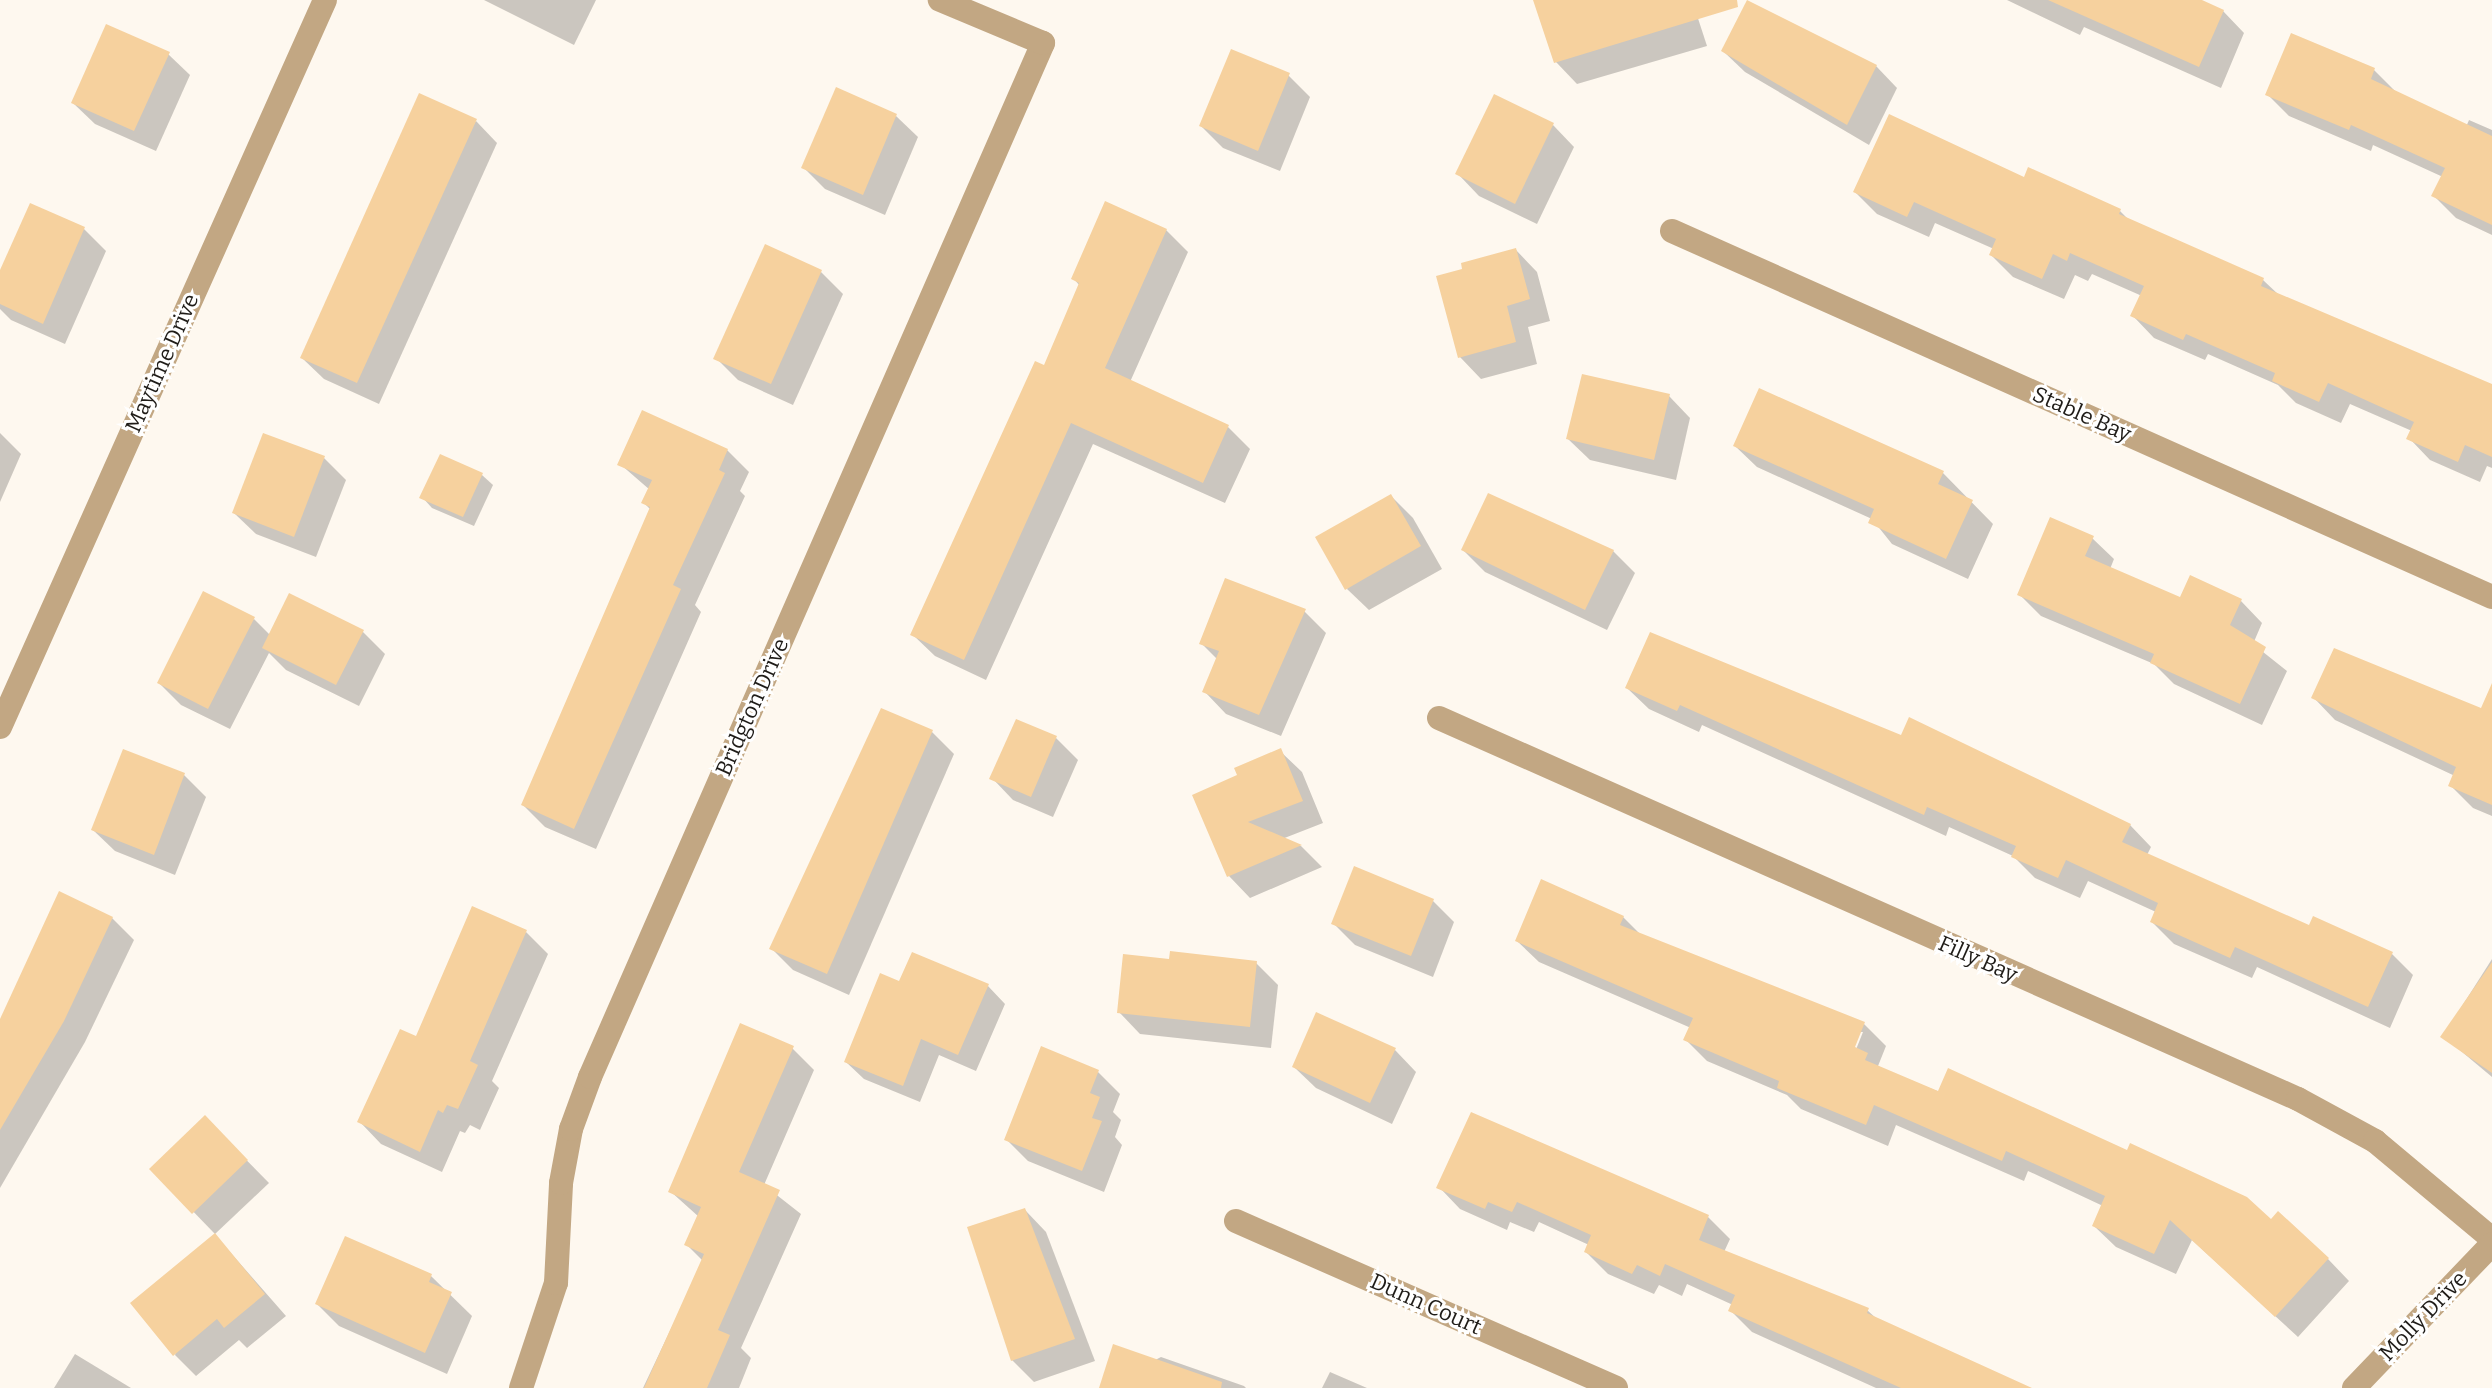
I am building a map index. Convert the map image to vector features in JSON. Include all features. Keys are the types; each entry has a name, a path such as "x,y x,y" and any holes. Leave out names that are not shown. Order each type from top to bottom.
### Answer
{"street":[{"name":"Maytime Drive","path":"0,727 325,0"},
{"name":"Bridgton Drive","path":"521,1388 556,1283 561,1183 571,1129 590,1077 1043,43 940,0"},
{"name":"Stable Bay","path":"1672,231 2492,597"},
{"name":"Filly Bay","path":"1439,718 2298,1099 2375,1141 2492,1242"},
{"name":"Dunn Court","path":"1236,1221 1616,1388"},
{"name":"Molly Drive","path":"2354,1388 2492,1242"}],"building":[{"path":"1533,0 1737,0 1738,7 1554,63"},
{"path":"1747,0 1877,65 1847,125 1721,51"},
{"path":"2048,0 2202,0 2224,10 2199,67"},
{"path":"106,24 170,52 134,131 71,103"},
{"path":"2291,33 2375,68 2371,79 2492,136 2492,225 2431,196 2445,168 2351,125 2349,130 2265,95"},
{"path":"1231,49 1290,73 1258,151 1199,126"},
{"path":"836,87 897,114 863,195 801,168"},
{"path":"419,93 477,119 357,383 300,358"},
{"path":"1494,94 1554,123 1515,204 1455,174"},
{"path":"1889,114 2024,177 2028,167 2121,209 2119,214 2264,278 2261,286 2492,384 2492,457 2465,445 2458,462 2406,439 2414,422 2328,383 2319,402 2272,381 2275,373 2186,334 2183,340 2130,316 2144,286 2070,253 2067,261 2053,254 2042,279 1989,255 1996,239 1914,202 1907,217 1853,192"},
{"path":"1105,201 1167,229 1105,368 1229,425 1203,483 1071,423 964,660 910,635 1035,361 1044,365 1079,283 1071,279"},
{"path":"30,203 85,227 43,324 0,304 0,270"},
{"path":"765,244 822,270 771,384 713,359"},
{"path":"1516,248 1530,299 1507,306 1516,342 1458,358 1436,276 1462,269 1461,263"},
{"path":"1582,374 1670,394 1654,460 1566,439"},
{"path":"1759,388 1944,471 1938,484 1973,500 1946,559 1868,523 1874,509 1733,446"},
{"path":"642,410 728,449 719,470 725,473 673,585 681,589 574,829 521,805 650,507 641,503 652,480 617,465"},
{"path":"263,433 325,456 294,537 232,513"},
{"path":"440,454 483,473 463,517 419,498"},
{"path":"1488,493 1614,550 1585,610 1461,550"},
{"path":"1391,494 1421,546 1345,590 1315,537"},
{"path":"2050,517 2094,536 2085,556 2180,597 2190,575 2242,599 2230,625 2266,647 2240,704 2150,663 2154,654 2017,595"},
{"path":"1225,578 1306,609 1259,715 1202,692 1219,651 1199,644"},
{"path":"203,591 255,617 208,709 157,683"},
{"path":"289,593 364,630 336,685 262,648"},
{"path":"1650,632 1901,735 1909,717 2131,824 2122,842 2309,925 2313,916 2393,952 2368,1007 2235,947 2230,958 2150,922 2158,903 2066,860 2058,878 2011,857 2016,846 1927,807 1924,815 1680,705 1677,711 1625,688"},
{"path":"2334,648 2481,708 2492,683 2492,805 2448,786 2456,767 2311,698"},
{"path":"881,708 933,730 827,974 769,949"},
{"path":"1016,719 1057,736 1031,797 989,779"},
{"path":"1281,748 1303,801 1248,822 1302,845 1227,877 1192,795 1237,775 1234,768"},
{"path":"123,749 185,773 154,855 91,830"},
{"path":"1354,866 1434,899 1411,956 1331,924"},
{"path":"1541,879 1624,916 1620,925 1865,1022 1855,1047 1868,1053 1865,1060 1938,1091 1948,1068 2127,1150 2130,1143 2247,1197 2271,1219 2278,1211 2329,1258 2275,1317 2170,1220 2154,1254 2092,1226 2105,1196 2006,1151 2002,1161 1874,1105 1866,1125 1777,1088 1779,1081 1683,1040 1693,1018 1515,941"},
{"path":"59,891 113,917 64,1021 0,1130 0,1019"},
{"path":"472,906 527,930 470,1061 478,1065 458,1109 447,1105 443,1113 438,1110 420,1152 357,1122 400,1029 416,1036"},
{"path":"1170,951 1257,961 1250,1027 1117,1013 1123,954 1169,959"},
{"path":"912,952 989,984 958,1055 921,1039 903,1086 844,1062 880,973 899,981"},
{"path":"2492,962 2492,1073 2440,1037"},
{"path":"1316,1012 1396,1048 1370,1103 1292,1067"},
{"path":"740,1023 794,1046 739,1172 780,1190 718,1330 730,1335 707,1388 644,1388 704,1254 684,1245 701,1207 668,1192"},
{"path":"1041,1046 1099,1070 1090,1093 1100,1097 1092,1118 1102,1121 1082,1171 1004,1140"},
{"path":"1471,1112 1709,1215 1699,1240 1869,1308 1867,1313 2032,1388 1901,1388 1728,1311 1735,1295 1665,1264 1660,1276 1637,1265 1632,1274 1584,1252 1591,1235 1517,1202 1512,1212 1488,1202 1485,1209 1436,1188"},
{"path":"205,1115 248,1160 192,1214 149,1169"},
{"path":"1025,1208 1075,1339 1011,1361 967,1227"},
{"path":"215,1233 265,1294 224,1328 217,1319 173,1356 130,1303"},
{"path":"345,1236 432,1274 429,1282 452,1292 425,1353 315,1304"},
{"path":"1113,1344 1222,1382 1221,1388 1099,1388"}]}
